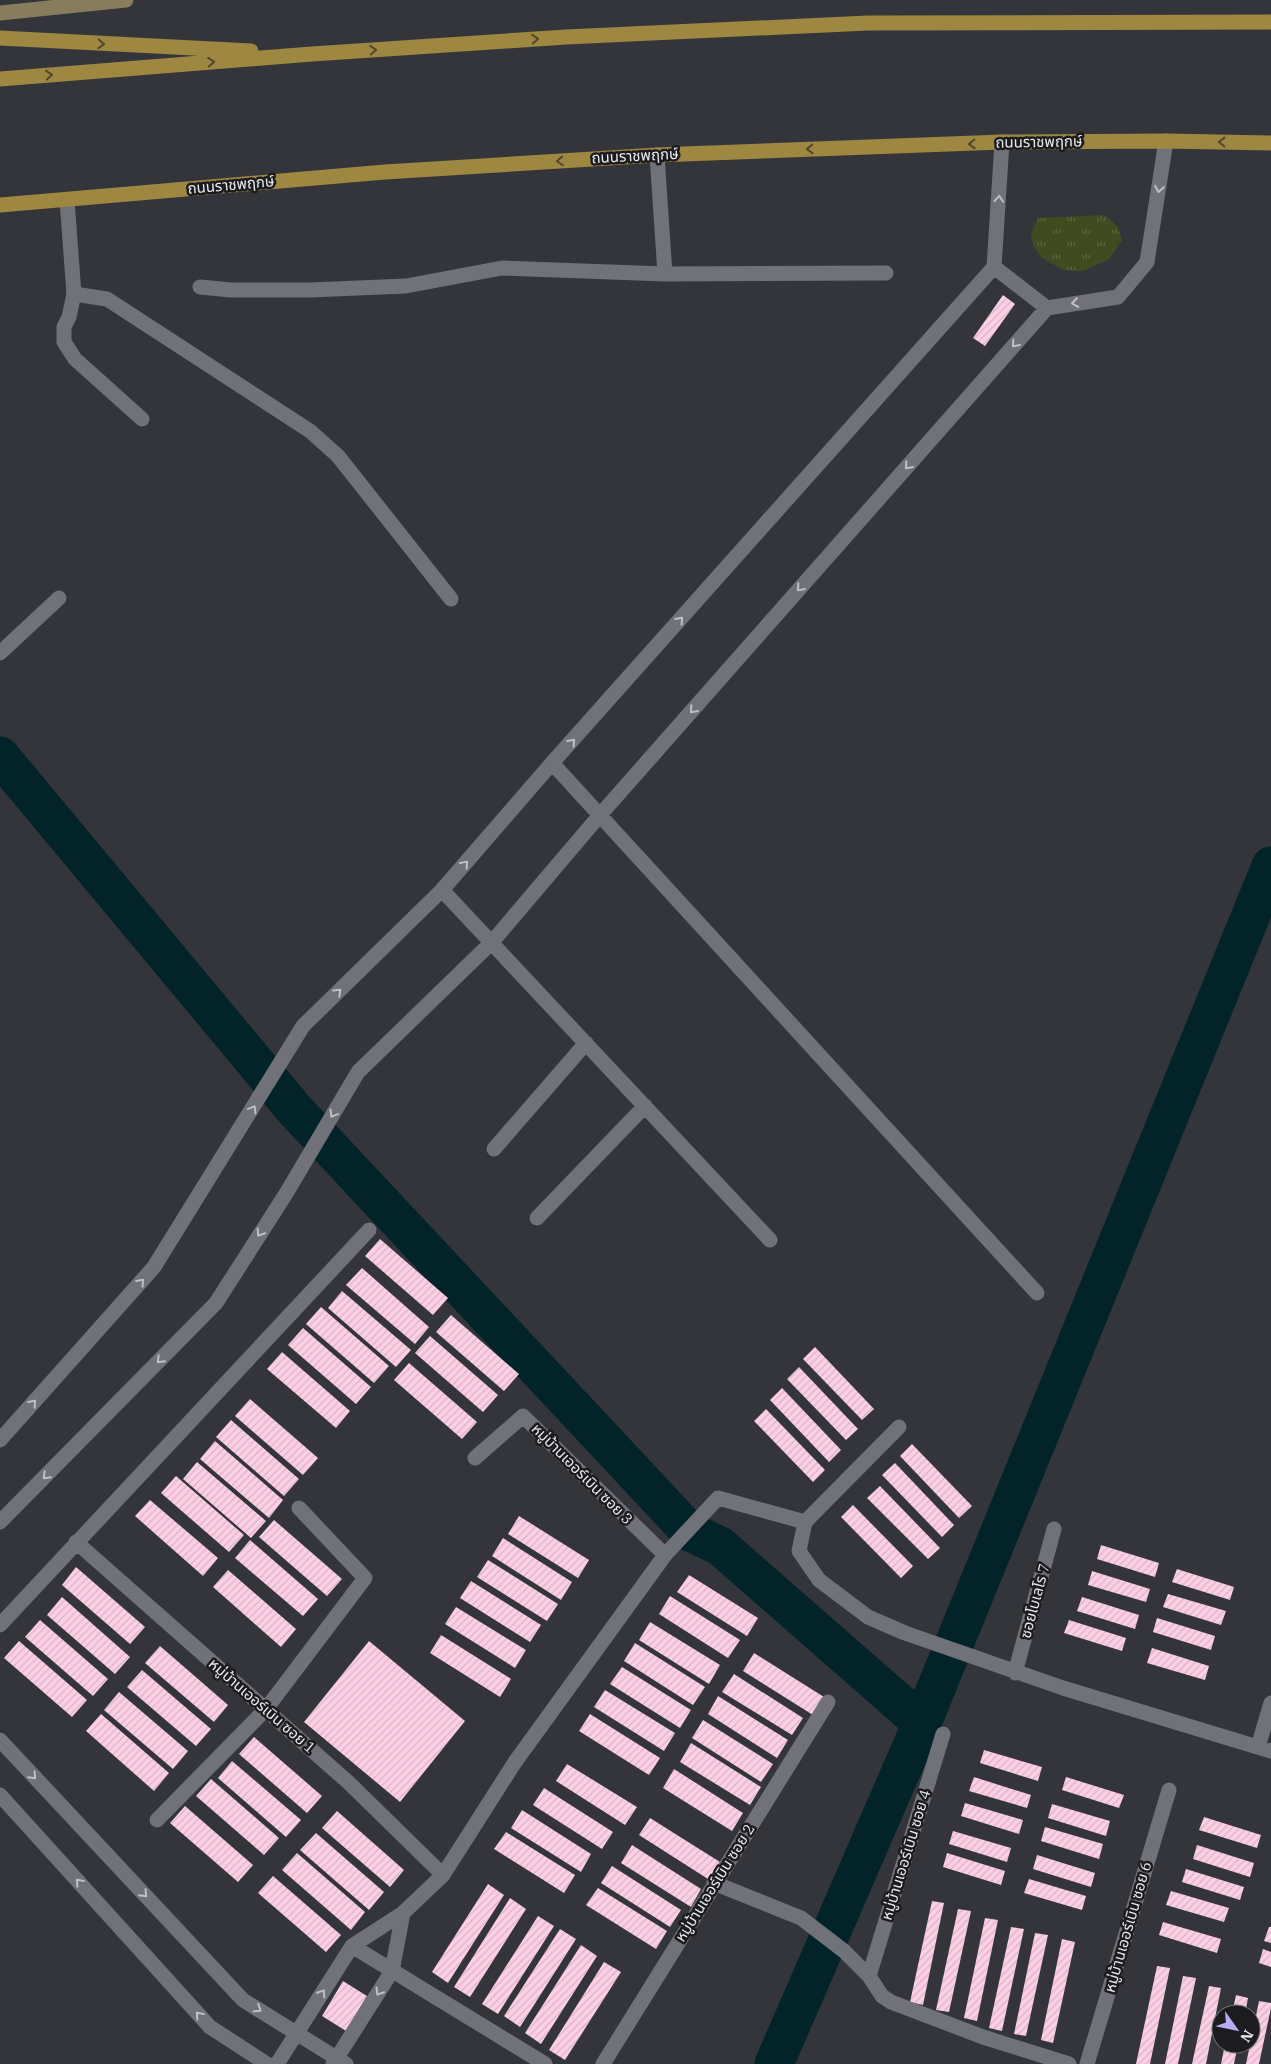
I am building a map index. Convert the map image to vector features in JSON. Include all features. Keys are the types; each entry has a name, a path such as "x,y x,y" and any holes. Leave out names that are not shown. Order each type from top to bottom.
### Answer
{"main road":[{"path":"0,13 126,0"},
{"path":"0,80 312,54 566,37 868,23 1271,22"},
{"path":"0,38 312,54"},
{"name":"ถนนราชพฤกษ์","path":"0,205 384,172 656,154 1002,142 1271,142"}],"street":[{"path":"0,1522 216,1303 287,1192 358,1072 492,942 600,815 1047,308 1118,297 1147,262 1166,141"},
{"path":"0,1440 154,1267 303,1026 442,890 552,763 994,267 1002,142"},
{"path":"656,154 665,274"},
{"path":"67,200 74,294 69,317 64,327 64,342 75,359 142,419"},
{"path":"994,267 1047,308"},
{"path":"200,287 231,290 310,290 406,286 502,268 665,274 886,273"},
{"path":"74,294 107,299 310,431 338,456 362,489 451,599"},
{"path":"0,653 59,598"},
{"path":"552,763 1037,1293"},
{"path":"442,890 770,1240"},
{"path":"494,1149 586,1043"},
{"path":"537,1218 645,1106"},
{"path":"0,1625 369,1230"},
{"name":"หมู่บ้านเออร์เบิน ซอย 3","path":"475,1458 524,1416 666,1554"},
{"path":"899,1427 805,1522 799,1551 819,1580 868,1617 976,1660 1264,1749 1271,1703"},
{"path":"277,2064 352,1946 403,1913 443,1875 515,1762 666,1554 718,1498 805,1522"},
{"path":"157,1820 266,1708 365,1578 299,1508"},
{"name":"ซอยโบเลโร 7","path":"1016,1673 1054,1529"},
{"name":"หมู่บ้านเออร์เบิน ซอย 1","path":"76,1542 348,1782 443,1875"},
{"name":"หมู่บ้านเออร์เบิน ซอย 2","path":"603,2064 828,1702"},
{"name":"หมู่บ้านเออร์เบิน ซอย 4","path":"869,1976 943,1734"},
{"path":"0,1740 243,2000 339,2062 392,1971 403,1913"},
{"name":"หมู่บ้านเออร์เบิน ซอย 6","path":"1087,2064 1169,1790"},
{"path":"0,1795 210,2027 267,2064"},
{"path":"714,1883 801,1918 844,1951 869,1976 882,1996 891,2002 983,2036 1069,2064"},
{"path":"352,1946 545,2064"}],"green space":[{"path":"1105,215 1118,227 1122,240 1109,259 1083,271 1064,270 1042,258 1033,245 1031,234 1038,218"}],"building":[{"path":"1003,295 1015,304 985,346 973,338"},
{"path":"380,1239 448,1298 433,1315 365,1256"},
{"path":"362,1268 429,1327 415,1344 346,1285"},
{"path":"342,1291 411,1350 396,1367 328,1308"},
{"path":"321,1307 389,1366 374,1383 306,1324"},
{"path":"451,1315 519,1374 504,1391 436,1332"},
{"path":"303,1328 371,1387 356,1404 288,1345"},
{"path":"430,1336 498,1395 483,1412 415,1353"},
{"path":"815,1347 874,1409 862,1420 803,1359"},
{"path":"282,1352 350,1411 336,1428 267,1369"},
{"path":"409,1363 477,1422 462,1439 394,1380"},
{"path":"799,1367 858,1429 846,1440 787,1379"},
{"path":"782,1388 841,1450 829,1462 770,1400"},
{"path":"250,1399 318,1458 303,1475 235,1416"},
{"path":"766,1409 825,1470 813,1482 754,1421"},
{"path":"231,1420 299,1479 284,1496 216,1437"},
{"path":"215,1441 283,1500 269,1518 200,1459"},
{"path":"912,1444 972,1506 959,1518 900,1456"},
{"path":"197,1462 266,1521 251,1538 183,1479"},
{"path":"895,1463 954,1525 942,1537 882,1475"},
{"path":"176,1476 244,1535 229,1552 161,1493"},
{"path":"880,1486 940,1548 928,1559 867,1498"},
{"path":"150,1500 218,1558 203,1576 135,1516"},
{"path":"853,1505 913,1566 901,1578 841,1517"},
{"path":"519,1516 589,1560 578,1578 508,1534"},
{"path":"274,1520 342,1579 327,1596 259,1537"},
{"path":"503,1538 572,1582 561,1600 492,1556"},
{"path":"250,1540 318,1599 303,1616 235,1558"},
{"path":"1101,1545 1159,1563 1155,1577 1097,1559"},
{"path":"488,1560 558,1604 547,1621 477,1577"},
{"path":"76,1567 145,1627 130,1644 62,1585"},
{"path":"1177,1569 1234,1587 1230,1600 1172,1582"},
{"path":"228,1570 296,1629 281,1647 213,1587"},
{"path":"1092,1571 1150,1589 1146,1602 1088,1585"},
{"path":"689,1575 758,1618 747,1636 677,1592"},
{"path":"471,1581 541,1625 530,1642 460,1598"},
{"path":"1168,1594 1226,1611 1221,1625 1163,1607"},
{"path":"670,1596 740,1640 728,1658 659,1614"},
{"path":"62,1597 130,1657 115,1674 47,1615"},
{"path":"1082,1597 1139,1615 1135,1629 1077,1611"},
{"path":"456,1607 526,1650 515,1668 445,1624"},
{"path":"1157,1618 1215,1636 1211,1650 1153,1632"},
{"path":"40,1620 108,1679 93,1696 25,1637"},
{"path":"1069,1620 1126,1638 1122,1651 1064,1633"},
{"path":"650,1622 720,1665 709,1684 639,1640"},
{"path":"441,1635 511,1679 500,1697 430,1653"},
{"path":"19,1641 87,1700 72,1717 4,1658"},
{"path":"369,1641 465,1721 400,1802 304,1722"},
{"path":"635,1643 705,1687 693,1705 624,1661"},
{"path":"160,1646 228,1705 214,1722 145,1663"},
{"path":"1152,1648 1209,1666 1205,1680 1147,1663"},
{"path":"754,1653 824,1697 813,1715 743,1671"},
{"path":"622,1667 691,1710 680,1728 610,1684"},
{"path":"142,1670 211,1729 196,1746 127,1687"},
{"path":"734,1674 803,1718 792,1735 722,1692"},
{"path":"605,1690 675,1733 664,1751 594,1707"},
{"path":"119,1692 188,1751 173,1769 104,1710"},
{"path":"718,1696 788,1740 777,1758 708,1714"},
{"path":"101,1714 169,1773 154,1791 86,1731"},
{"path":"590,1714 660,1758 649,1775 579,1731"},
{"path":"703,1720 773,1764 761,1782 692,1738"},
{"path":"254,1737 322,1796 307,1813 239,1754"},
{"path":"691,1743 761,1787 750,1805 680,1762"},
{"path":"984,1750 1042,1767 1038,1781 980,1763"},
{"path":"232,1761 301,1820 286,1837 218,1778"},
{"path":"567,1764 637,1807 625,1825 556,1781"},
{"path":"674,1769 743,1813 732,1831 663,1788"},
{"path":"974,1777 1031,1795 1027,1808 969,1791"},
{"path":"1066,1777 1124,1795 1119,1808 1062,1790"},
{"path":"211,1779 279,1838 264,1855 196,1796"},
{"path":"544,1788 613,1832 602,1849 533,1805"},
{"path":"965,1803 1023,1820 1019,1834 961,1816"},
{"path":"1052,1804 1110,1821 1106,1836 1048,1818"},
{"path":"185,1806 253,1865 238,1882 170,1823"},
{"path":"522,1810 591,1854 581,1872 511,1828"},
{"path":"337,1811 404,1870 390,1887 322,1828"},
{"path":"1204,1817 1261,1835 1257,1848 1199,1830"},
{"path":"650,1818 720,1862 708,1879 639,1835"},
{"path":"1045,1827 1103,1844 1099,1859 1041,1841"},
{"path":"953,1831 1011,1848 1007,1862 949,1844"},
{"path":"506,1832 575,1875 564,1893 494,1849"},
{"path":"316,1833 384,1892 369,1910 300,1850"},
{"path":"632,1845 701,1889 691,1907 621,1863"},
{"path":"1197,1845 1254,1863 1250,1877 1193,1859"},
{"path":"297,1853 365,1912 351,1930 282,1870"},
{"path":"947,1853 1005,1871 1001,1885 943,1867"},
{"path":"1037,1855 1095,1873 1091,1887 1033,1869"},
{"path":"612,1866 681,1910 670,1927 601,1883"},
{"path":"1186,1869 1244,1887 1240,1900 1182,1882"},
{"path":"273,1876 341,1935 326,1952 258,1893"},
{"path":"1029,1879 1086,1896 1082,1910 1024,1893"},
{"path":"488,1884 504,1895 448,1983 432,1972"},
{"path":"598,1888 667,1931 656,1949 586,1905"},
{"path":"1171,1891 1229,1908 1224,1922 1166,1905"},
{"path":"510,1898 526,1909 470,1997 454,1987"},
{"path":"932,1901 944,1903 923,2005 910,2002"},
{"path":"958,1909 971,1911 949,2012 936,2010"},
{"path":"538,1916 554,1926 498,2014 482,2004"},
{"path":"985,1918 998,1920 977,2021 964,2018"},
{"path":"1163,1922 1221,1939 1217,1953 1159,1935"},
{"path":"1011,1927 1024,1929 1002,2031 989,2028"},
{"path":"1269,1927 1271,1927 1271,1943 1264,1941"},
{"path":"560,1929 576,1939 520,2027 504,2016"},
{"path":"1035,1933 1048,1935 1026,2036 1014,2034"},
{"path":"1062,1939 1075,1942 1053,2043 1041,2040"},
{"path":"581,1945 597,1956 541,2044 525,2033"},
{"path":"1263,1949 1271,1952 1271,1967 1259,1963"},
{"path":"604,1962 621,1972 565,2060 549,2050"},
{"path":"1157,1966 1170,1968 1150,2064 1136,2064"},
{"path":"1183,1976 1196,1978 1178,2064 1165,2064"},
{"path":"343,1981 367,1996 346,2031 322,2016"},
{"path":"1209,1986 1221,1988 1218,2004 1211,2004 1211,2039 1206,2064 1192,2064"},
{"path":"1236,1995 1248,1998 1247,2004 1234,2004"},
{"path":"1259,2001 1271,2003 1271,2008 1259,2064 1246,2064 1248,2054 1261,2054 1261,2004 1258,2004"},
{"path":"1223,2054 1236,2054 1234,2064 1221,2064"}],"waterway":[{"path":"0,756 294,1109 690,1532 720,1546 922,1723"},
{"path":"774,2064 922,1723 1271,866"}]}
